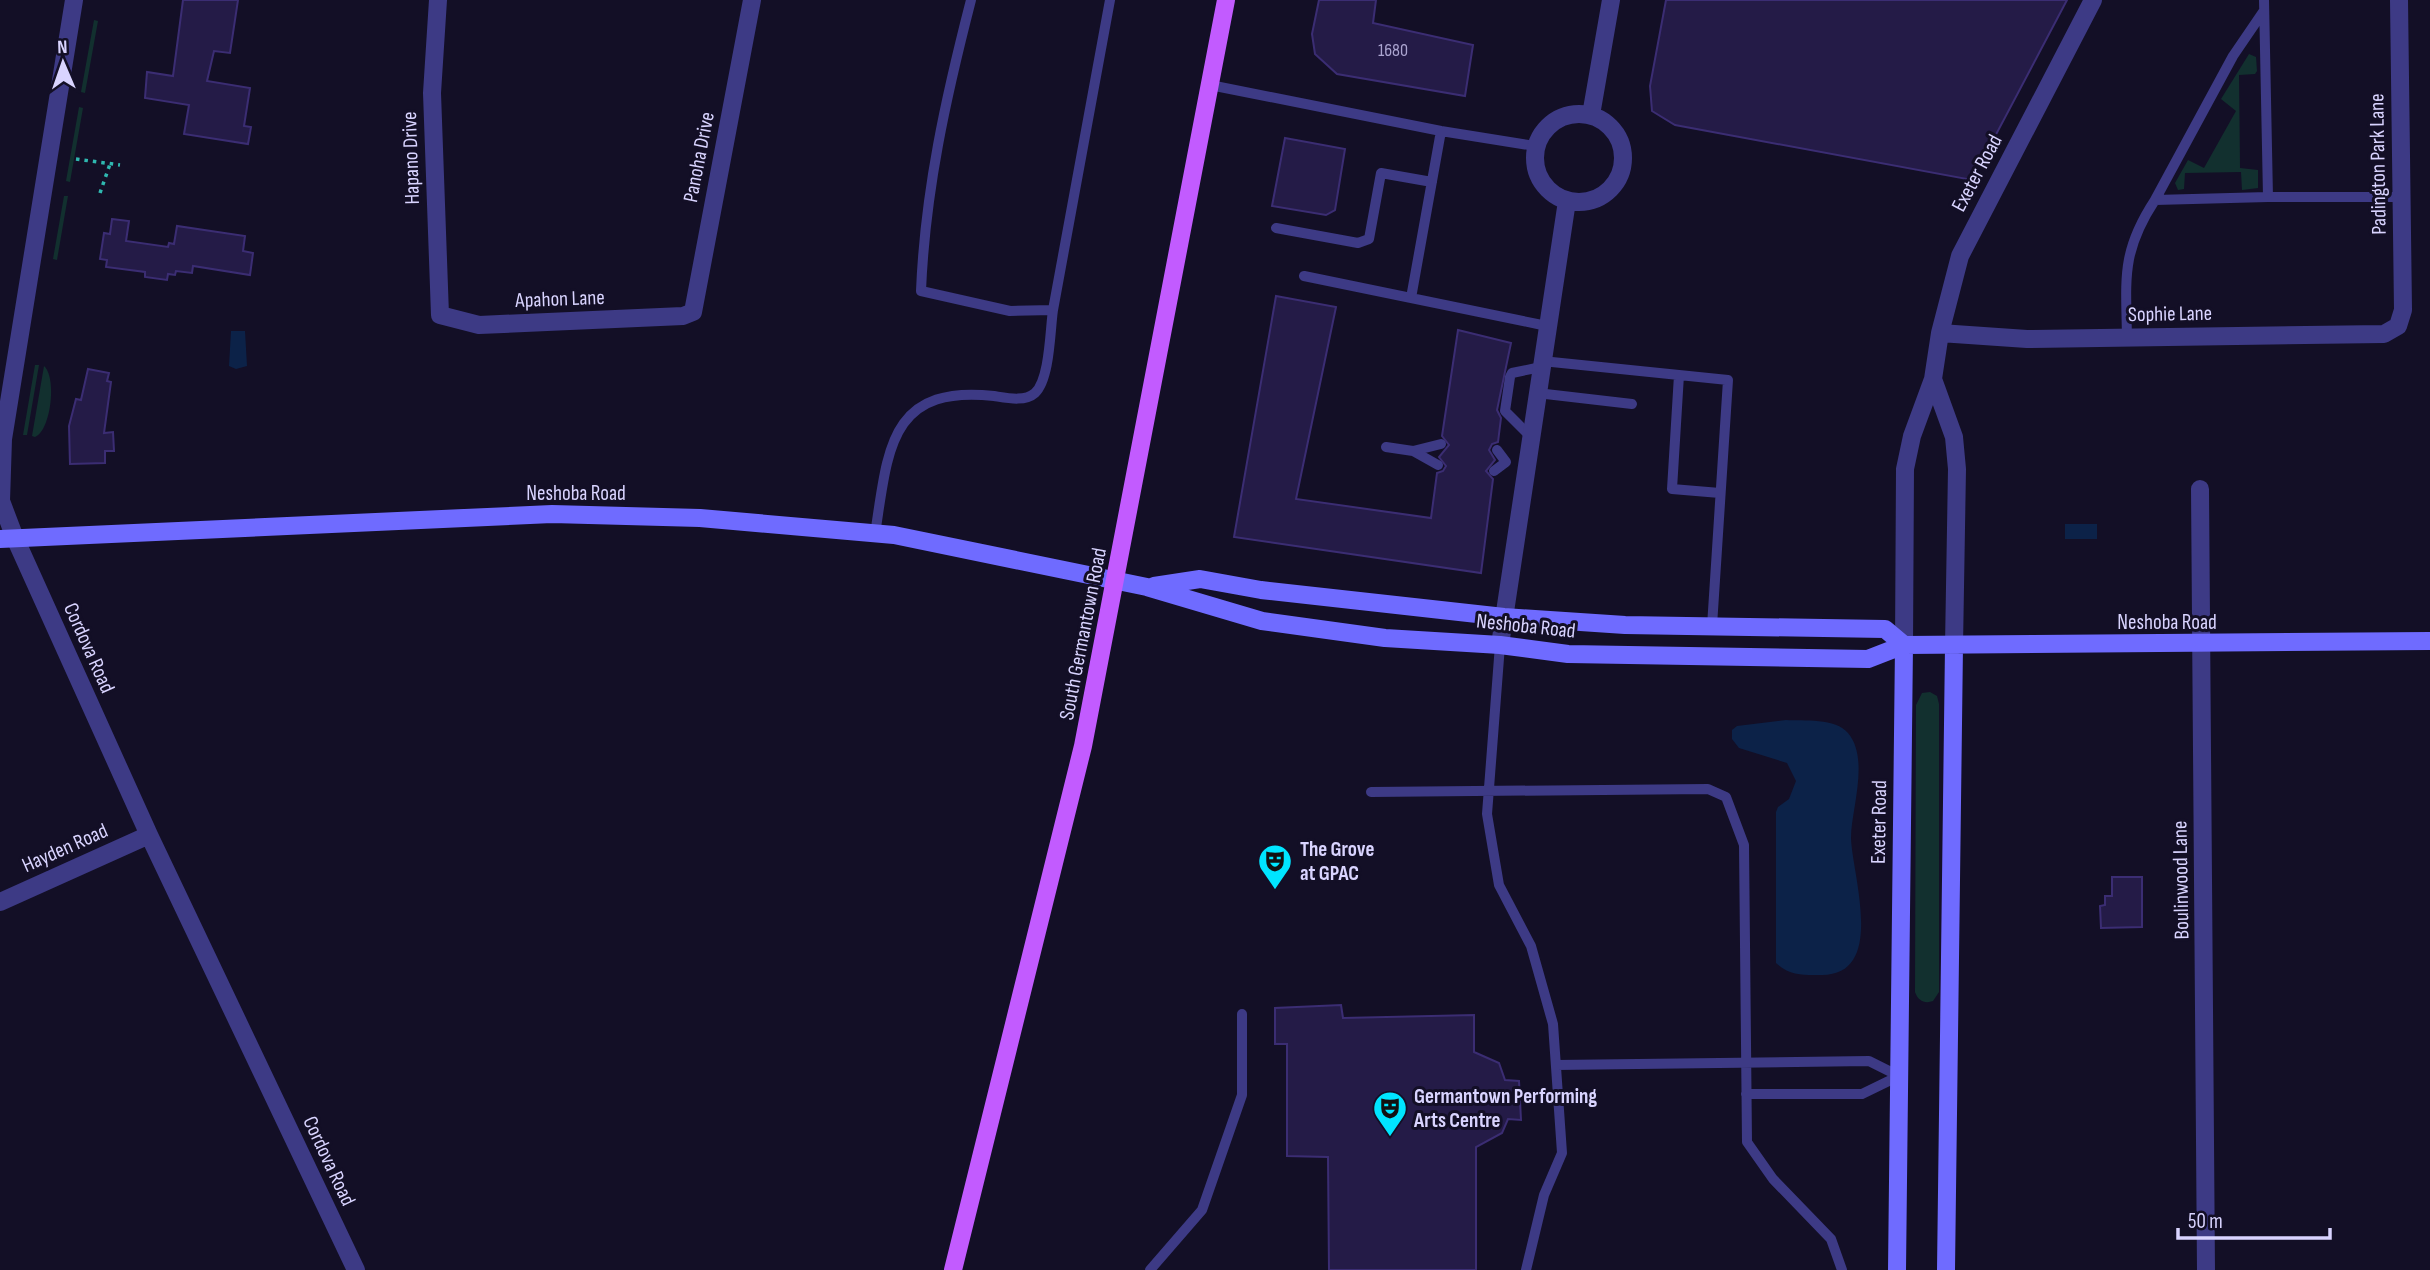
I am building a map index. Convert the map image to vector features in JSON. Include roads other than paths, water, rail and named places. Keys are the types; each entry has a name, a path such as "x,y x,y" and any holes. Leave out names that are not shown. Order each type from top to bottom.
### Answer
{"main road":[{"name":"South Germantown Road","path":"953,1270 1083,746 1117,580 1226,0"}],"street":[{"name":"Cordova Road","path":"74,0 3,439 1,500 7,539 356,1270"},
{"name":"Hapano Drive","path":"438,0 432,93 440,315"},
{"name":"Panoha Drive","path":"683,316 693,312 752,0"},
{"path":"1591,114 1611,0"},
{"name":"Exeter Road","path":"1897,1270 1905,469 1912,436 1933,379 1940,333 1961,256 1980,213 2094,0"},
{"name":"Padington Park Lane","path":"2398,326 2403,310 2399,0"},
{"path":"1570,114 1591,114 1612,128 1623,151 1623,164 1618,178 1609,190 1597,199 1567,201 1554,195 1537,174 1535,146 1550,123 1570,114"},
{"path":"1500,645 1567,201"},
{"name":"Apahon Lane","path":"440,315 479,325 683,316"},
{"name":"Sophie Lane","path":"1940,333 2027,339 2127,338 2384,334 2398,326"},
{"name":"Exeter Road","path":"1933,379 1954,437 1957,469 1947,1270"},
{"name":"Boulinwood Lane","path":"2200,489 2206,1270"},
{"name":"Neshoba Road","path":"7,539 552,514 700,518 874,534 1117,580 1262,621 1385,638 1500,645 1568,654 1868,659 1904,645 2201,645 2430,641"},
{"name":"Neshoba Road","path":"1147,587 1200,579 1261,590 1504,617 1625,625 1885,629 1904,645"},
{"name":"Hayden Road","path":"0,902 149,835"}],"lane":[{"path":"971,0 941,117 923,233 920,291 1010,311 1053,310"},
{"path":"874,534 887,458 902,421 939,397 964,393 1017,399 1034,395 1043,383 1053,310 1110,0"},
{"path":"2263,6 2268,197"},
{"path":"2127,338 2128,252 2141,221 2263,6"},
{"path":"1210,85 1441,131 1535,146"},
{"path":"1412,298 1441,131"},
{"path":"1276,228 1358,243 1369,239 1381,173 1432,182"},
{"path":"2155,200 2402,197"},
{"path":"1304,276 1547,326"},
{"path":"1530,436 1505,411 1510,376 1541,364 1728,380 1712,626"},
{"path":"1679,375 1672,489 1720,493"},
{"path":"1536,393 1632,404"},
{"path":"1413,451 1441,443"},
{"path":"1386,447 1413,451 1438,465"},
{"path":"1497,450 1506,461 1526,465"},
{"path":"1494,471 1506,461"},
{"path":"1500,645 1489,835 1499,885 1531,946 1553,1024 1562,1153 1544,1195 1526,1270"},
{"path":"1371,792 1708,789 1726,797 1744,845 1747,1142 1773,1178 1831,1239 1842,1270"},
{"path":"1150,1270 1202,1210 1242,1095 1242,1014"},
{"path":"1556,1065 1869,1061 1899,1076"},
{"path":"1746,1094 1862,1094 1899,1076"}],"water":[{"path":"231,331 245,331 247,366 236,369 229,366"},
{"path":"2065,524 2097,524 2097,539 2065,539"},
{"path":"1786,720 1819,721 1843,728 1854,744 1858,756 1858,785 1851,838 1861,920 1860,942 1854,959 1841,971 1821,975 1792,973 1776,963 1776,812 1778,807 1789,799 1796,781 1787,763 1739,748 1732,739 1732,730 1737,726"}],"place":[{"name":"The Grove at GPAC","path":"1275,891"},
{"name":"Germantown Performing Arts Centre","path":"1390,1138"}]}
